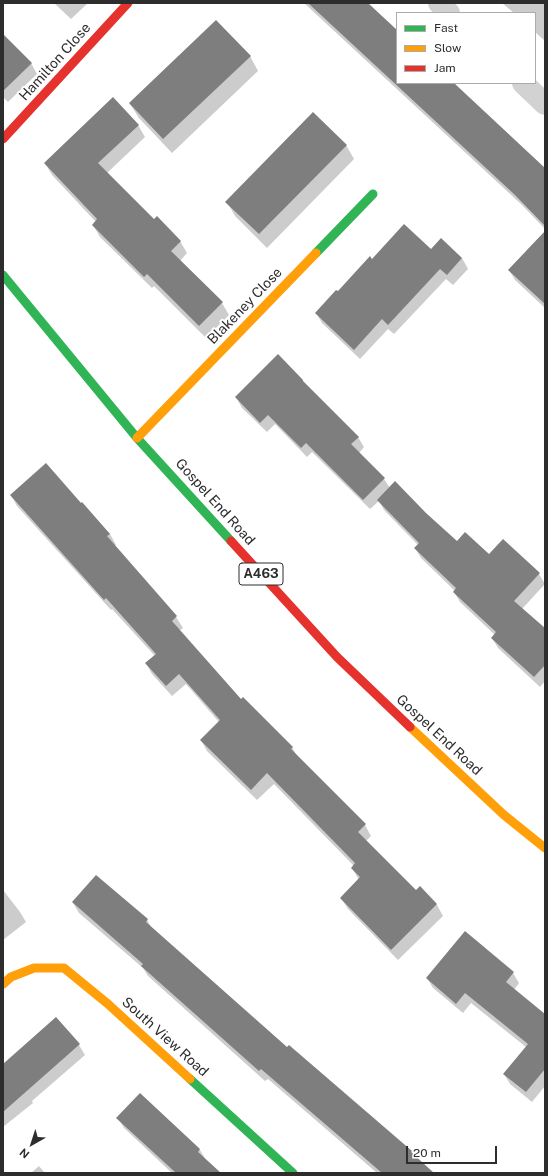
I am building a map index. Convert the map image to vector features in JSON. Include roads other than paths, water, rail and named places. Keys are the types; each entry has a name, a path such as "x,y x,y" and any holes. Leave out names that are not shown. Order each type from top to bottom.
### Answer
{"street":[{"name":"Hamilton Close","path":"3,139 128,3"},
{"path":"439,3 448,12"},
{"path":"524,84 545,104"},
{"name":"Blakeney Close","path":"137,438 373,194"},
{"name":"Gospel End Road","path":"3,275 137,438 337,657 504,815 545,848"},
{"name":"South View Road","path":"3,984 11,977 34,968 64,968 108,1004 294,1173"}]}
